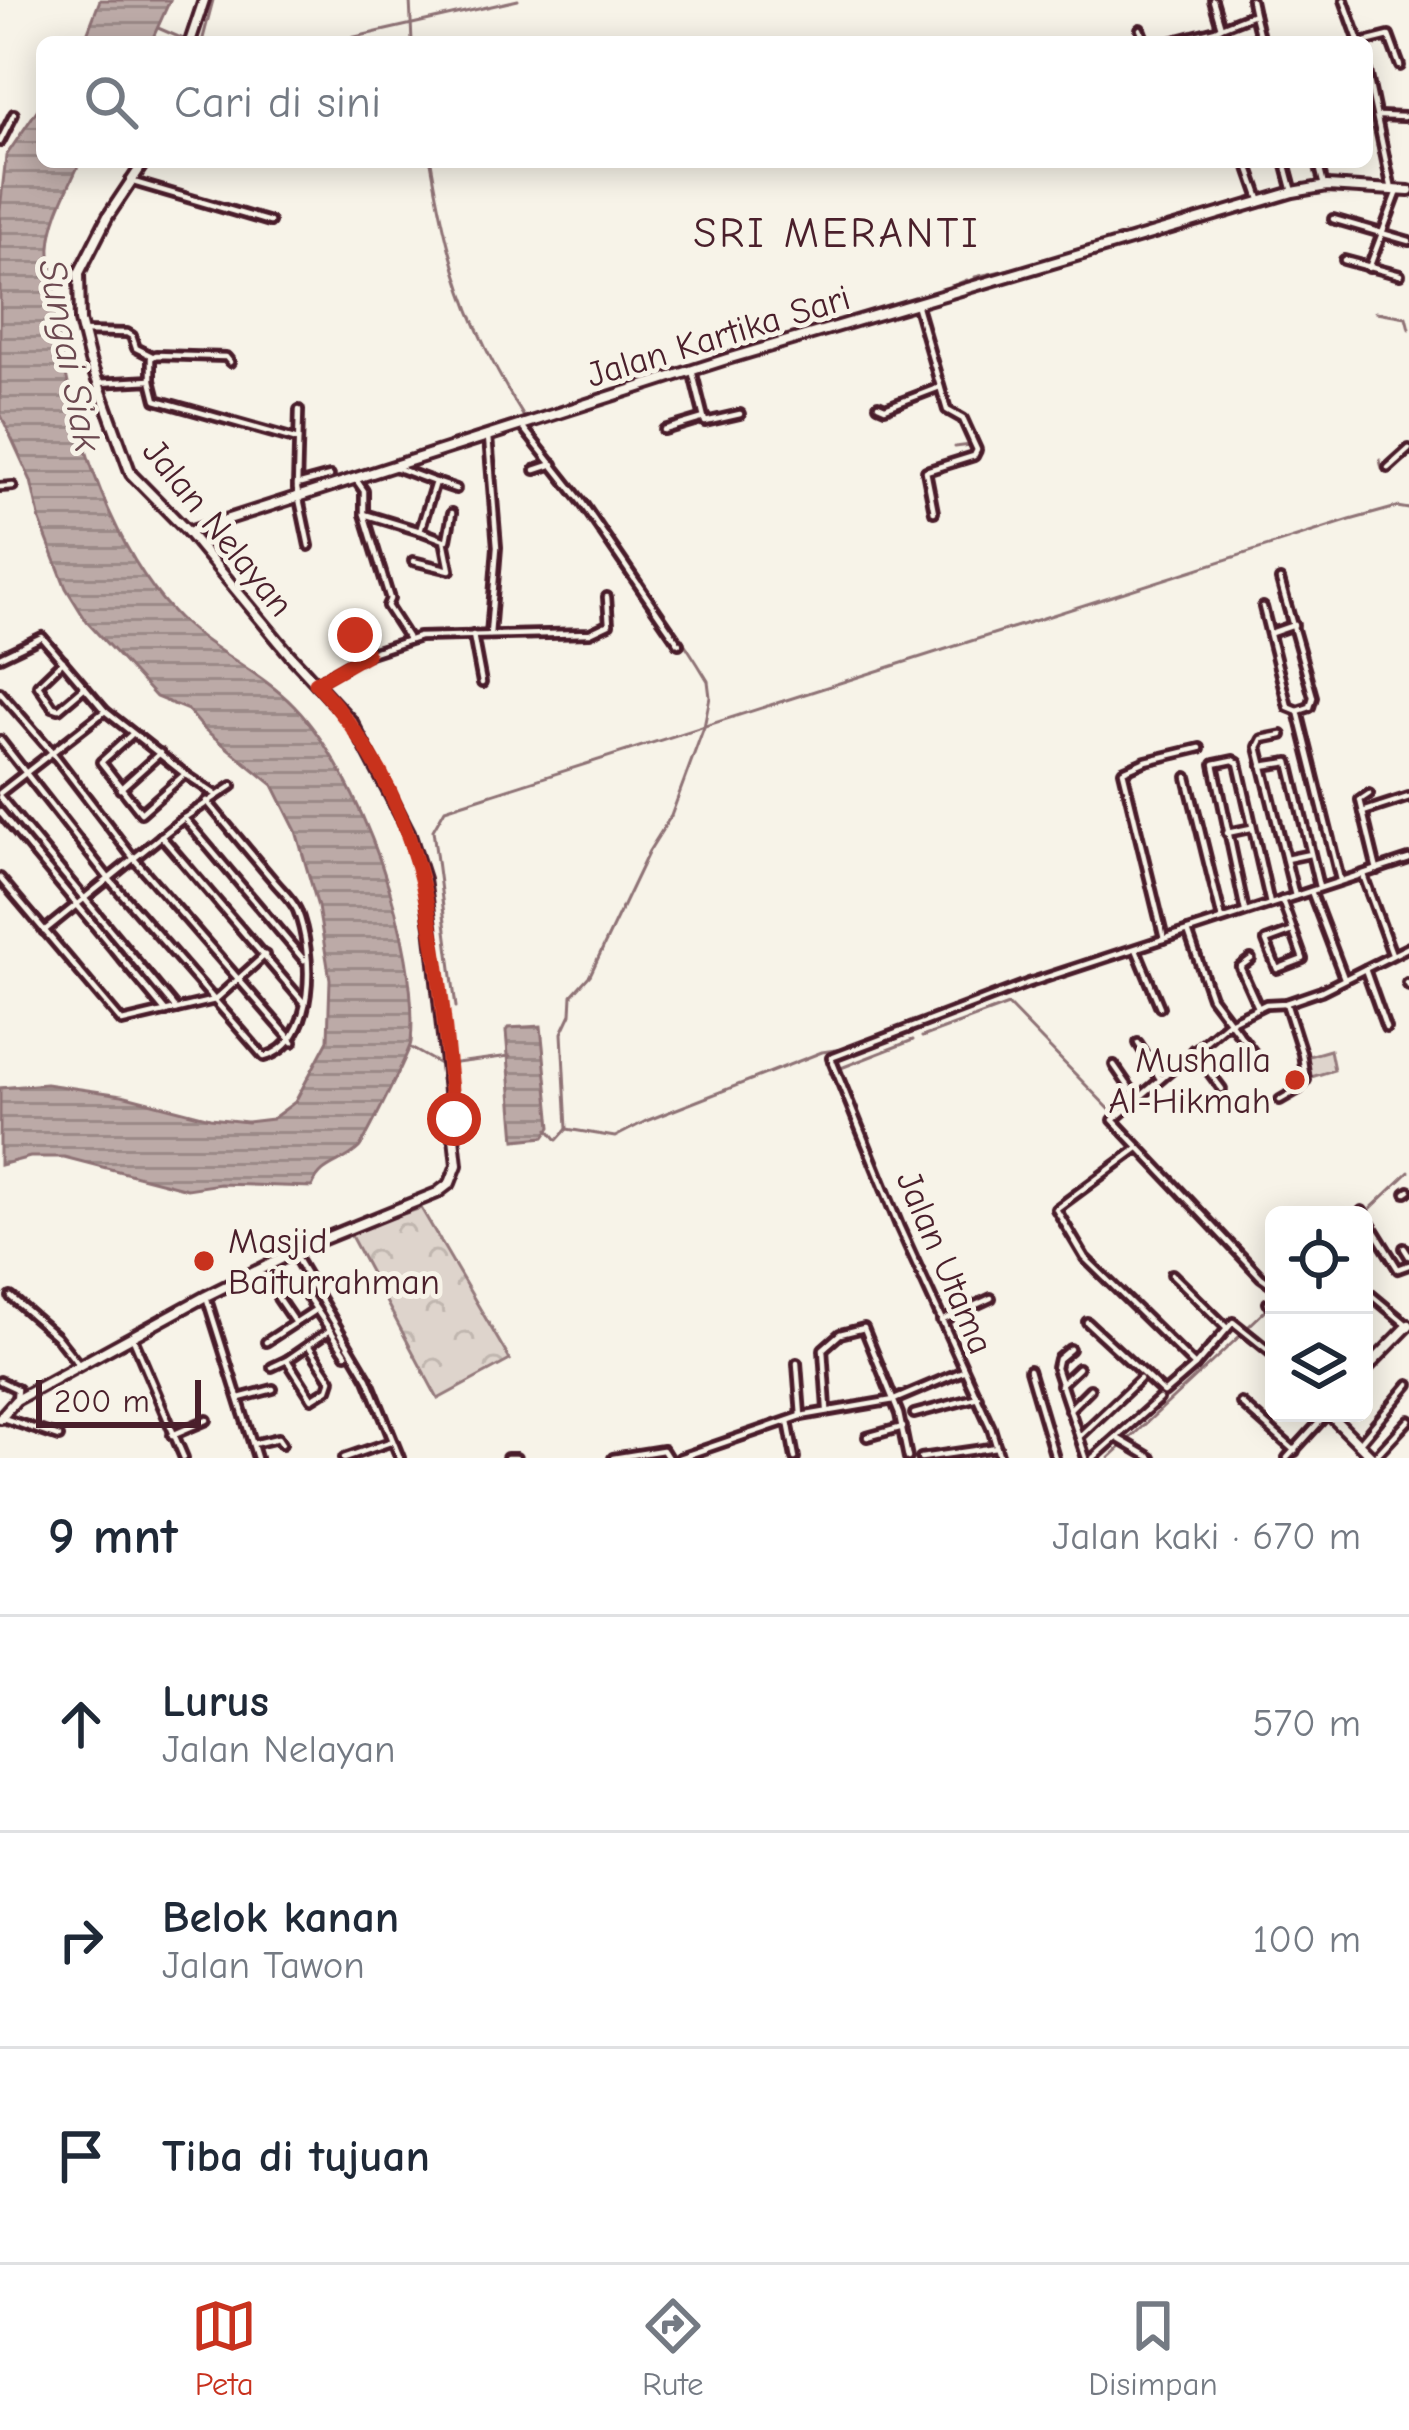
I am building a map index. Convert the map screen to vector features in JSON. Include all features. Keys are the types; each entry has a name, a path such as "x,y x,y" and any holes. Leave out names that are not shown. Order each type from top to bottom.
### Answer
{"main road":[{"path":"191,36 204,0"},
{"name":"Jalan Nelayan","path":"0,1418 16,1400 206,1296 423,1200 450,1183 457,1155 424,879 398,807 358,732 188,532 131,474 98,383 82,332 79,273 140,168"},
{"name":"Jalan Kartika Sari","path":"188,532 298,491 355,478 692,370 1293,192 1324,186 1400,191"},
{"path":"1373,1358 1409,1325"},
{"path":"1336,1422 1374,1458"}],"street":[{"path":"1213,0 1218,36"},
{"path":"1251,0 1260,36"},
{"path":"1344,0 1359,36"},
{"path":"1192,36 1254,14"},
{"path":"1140,29 1143,36"},
{"path":"1373,40 1389,36 1400,66"},
{"path":"1369,268 1400,191 1373,94"},
{"path":"1,140 14,114"},
{"path":"1379,116 1404,117"},
{"path":"1249,168 1261,202"},
{"path":"1287,168 1293,192"},
{"path":"1320,168 1324,186"},
{"path":"130,181 270,223"},
{"path":"1333,219 1409,241"},
{"path":"1344,260 1400,275"},
{"path":"916,303 947,410 963,418 977,450 974,456 926,471 934,512"},
{"path":"82,332 127,333 134,346 152,356 194,354 226,357 230,362"},
{"path":"152,356 156,400 298,440"},
{"path":"692,370 706,422 740,414"},
{"path":"98,383 151,380"},
{"path":"878,405 885,408 940,387"},
{"path":"299,410 298,491 309,546"},
{"path":"664,430 704,418"},
{"path":"520,425 553,464 679,644"},
{"path":"488,436 497,547 490,634"},
{"path":"1388,468 1409,448"},
{"path":"535,470 553,464"},
{"path":"392,466 456,489"},
{"path":"298,491 330,476"},
{"path":"355,478 364,491 364,514 390,599 387,606 409,639"},
{"path":"420,531 435,482"},
{"path":"0,488 13,486"},
{"path":"445,542 450,537 452,513"},
{"path":"364,514 445,542"},
{"path":"413,561 449,572 445,542"},
{"path":"1263,607 1288,707 1298,711 1314,700 1280,580"},
{"path":"316,683 367,654 409,639 590,633 609,624 607,597"},
{"path":"351,625 367,654"},
{"path":"1269,633 1294,626"},
{"path":"473,635 482,683"},
{"path":"0,657 40,636 131,735 216,795"},
{"path":"63,661 39,684 53,707 59,709 85,687"},
{"path":"0,692 134,859 292,1042"},
{"path":"105,711 0,795 176,1010"},
{"path":"1298,711 1341,882"},
{"path":"131,735 101,762 141,813 184,774"},
{"path":"1282,735 1258,741 1295,896"},
{"path":"0,740 109,879 264,1057 292,1042 305,1004 306,962 296,908 207,801"},
{"path":"1164,939 1123,772 1146,761 1200,748"},
{"path":"120,789 160,753"},
{"path":"1262,766 1289,762 1319,888"},
{"path":"1245,911 1214,764 1238,763 1270,904"},
{"path":"1187,777 1222,919"},
{"path":"44,932 184,818 232,786"},
{"path":"1369,794 1360,800 1377,870"},
{"path":"1363,812 1409,797"},
{"path":"0,812 166,1012"},
{"path":"184,818 306,962"},
{"path":"1227,833 1251,827"},
{"path":"161,836 305,1004"},
{"path":"1284,860 1310,854"},
{"path":"1160,1007 1136,949 1409,859"},
{"path":"1363,875 1393,955"},
{"path":"0,878 120,1022 215,1000 265,955"},
{"path":"1311,891 1344,978"},
{"path":"1282,900 1304,959 1277,969 1266,941 1293,931"},
{"path":"1188,931 1211,997 1258,1059"},
{"path":"1265,1280 1113,1120 1228,1023 1275,1001 1286,1003 1409,947"},
{"name":"Jalan Utama","path":"1000,1458 831,1058 1026,984 1136,949"},
{"path":"1252,959 1240,967 1258,1007"},
{"path":"1365,969 1386,1028"},
{"path":"1280,1100 1306,1080 1286,1003"},
{"path":"1138,1043 1160,1077"},
{"path":"1193,1051 1222,1089"},
{"path":"1114,1065 1136,1096"},
{"path":"1138,1148 1056,1209 1084,1258 1196,1366"},
{"path":"1096,1169 1109,1172"},
{"path":"1373,1229 1398,1269 1409,1265"},
{"path":"1404,1248 1409,1256"},
{"path":"294,1254 368,1379 400,1458"},
{"path":"1172,1274 1227,1328"},
{"path":"300,1285 346,1354"},
{"path":"206,1296 257,1458"},
{"path":"1373,1296 1409,1325"},
{"path":"11,1297 56,1336 79,1365"},
{"path":"278,1298 295,1323"},
{"path":"941,1321 991,1298"},
{"path":"266,1342 316,1310"},
{"path":"320,1318 329,1312"},
{"path":"272,1367 308,1345 334,1320"},
{"path":"1087,1322 1161,1396"},
{"path":"1070,1349 1055,1363 1078,1438 1090,1458 1196,1366 1233,1322 1265,1346"},
{"path":"827,1411 823,1348 840,1334 861,1328 871,1338 894,1400 908,1458"},
{"path":"132,1336 184,1458"},
{"path":"287,1360 312,1399 322,1394 331,1380 308,1345"},
{"path":"797,1363 800,1416"},
{"path":"1060,1385 1078,1368"},
{"path":"1028,1370 1054,1458"},
{"path":"679,1458 800,1416 894,1400 963,1371"},
{"path":"1078,1438 1140,1379"},
{"path":"0,1381 17,1389 16,1400"},
{"path":"1359,1445 1409,1384"},
{"path":"239,1398 273,1389"},
{"path":"1070,1410 1090,1389"},
{"path":"914,1414 978,1397"},
{"path":"1241,1402 1295,1451"},
{"path":"0,1418 59,1437"},
{"path":"172,1435 207,1420"},
{"path":"1374,1458 1409,1420"},
{"path":"788,1421 795,1458"},
{"path":"1287,1458 1321,1422"},
{"path":"867,1437 903,1427"},
{"path":"254,1444 278,1438 282,1444"},
{"path":"1117,1438 1151,1458"},
{"path":"344,1458 393,1441"},
{"path":"921,1458 997,1447"},
{"path":"613,1458 663,1450 668,1458"},
{"path":"507,1458 516,1458"}],"green space":[{"path":"1330,1050 1334,1070 1308,1078 1305,1057"},
{"path":"421,1208 510,1360 438,1399 349,1232"}],"shaded area":[{"path":"100,0 170,0 154,36 86,36"},
{"path":"36,112 36,168 77,168 51,236 58,324 88,457 124,542 172,611 200,637 280,693 319,736 363,817 396,911 406,958 411,1042 359,1148 321,1173 312,1187 220,1184 187,1189 64,1157 30,1157 0,1165 0,1088 46,1084 122,1095 210,1118 272,1119 295,1102 328,1040 330,979 318,907 296,831 273,785 204,729 188,710 156,697 87,622 66,588 40,521 31,481 0,413 0,210 6,156"},
{"path":"541,1026 551,1127 544,1137 515,1140 506,1031"}],"waterway":[{"path":"204,36 213,0"},
{"path":"410,0 412,36"},
{"path":"359,36 518,0"},
{"path":"158,28 176,36"},
{"path":"432,168 461,289 500,376 556,465 708,681 704,727 671,816 649,851 590,975 572,995 571,1014 562,1033 567,1129"},
{"path":"1366,192 1394,194 1388,210"},
{"path":"1056,258 1081,251"},
{"path":"975,277 1046,261"},
{"path":"933,294 967,280"},
{"path":"1376,312 1406,317 1409,329"},
{"path":"815,337 892,314"},
{"path":"777,336 807,332"},
{"path":"932,366 937,386"},
{"path":"955,447 971,445"},
{"path":"1380,460 1382,469"},
{"path":"456,1007 433,830 445,809 1350,520 1397,507 1409,509"},
{"path":"1226,914 1240,909"},
{"path":"1192,925 1217,917"},
{"path":"1036,978 1118,952"},
{"path":"548,1129 557,1140 567,1129 615,1137 822,1052 842,1049 1015,986"},
{"path":"922,1037 1008,1005 1115,1115"},
{"path":"841,1068 913,1040"},
{"path":"411,1048 441,1065 510,1056"},
{"path":"1122,1124 1265,1274"},
{"path":"1373,1206 1409,1172"},
{"path":"1249,1326 1265,1311"},
{"path":"1128,1440 1243,1333"},
{"path":"1109,1458 1121,1447"}],"place":[{"name":"Mushalla Al-Hikmah","path":"1295,1080"},
{"name":"Masjid Baiturrahman","path":"204,1261"}],"district":[{"name":"SRI MERANTI","path":"837,232"}],"route":[{"path":"355,635 367,654 316,683 358,732 418,856 454,1119"}],"water label":[{"name":"Sungai Siak","path":"71,355"}]}
